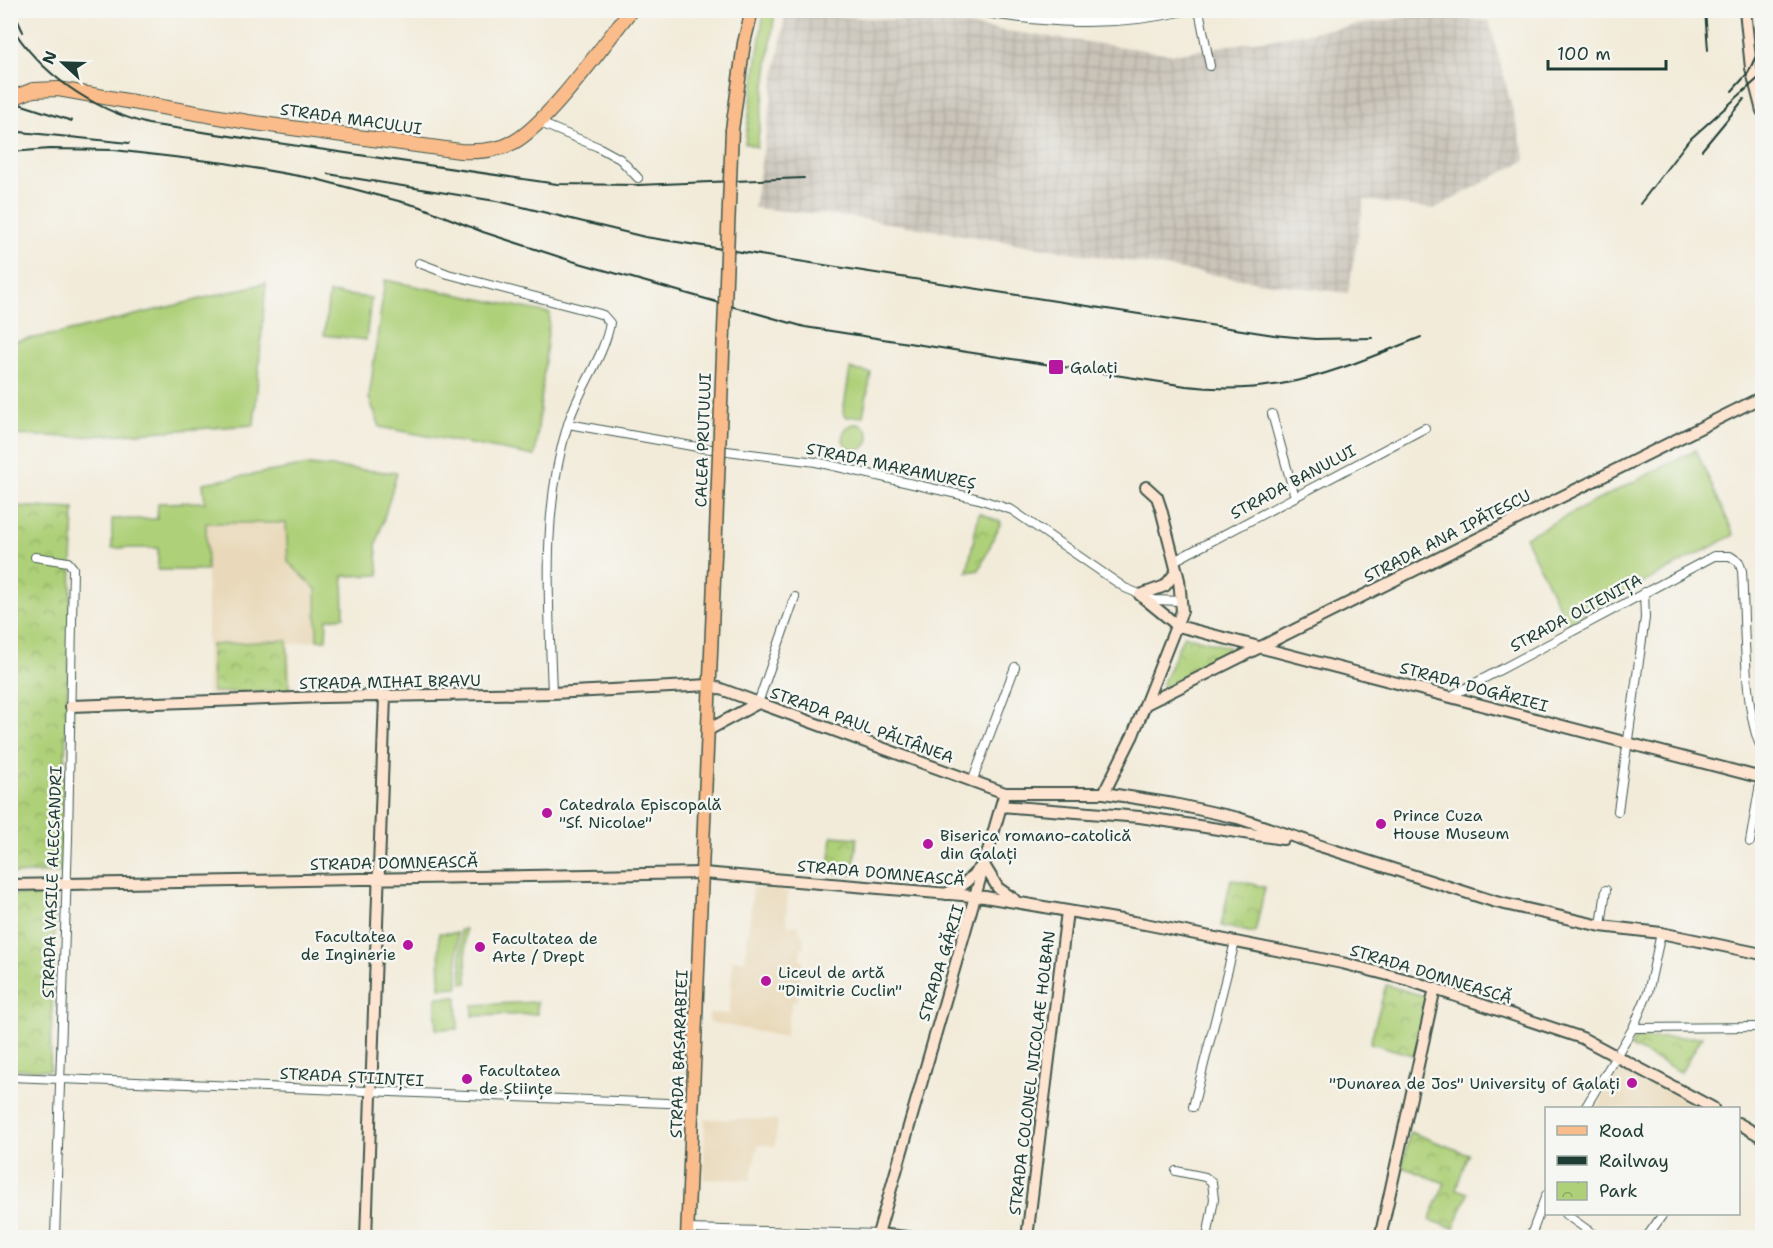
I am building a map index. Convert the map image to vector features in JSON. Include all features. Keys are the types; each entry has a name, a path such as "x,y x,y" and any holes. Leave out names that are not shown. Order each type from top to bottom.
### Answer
{"highway":[{"name":"STRADA MACULUI","path":"10,99 33,90 58,88 248,122 475,152 504,147 538,123 631,10"}],"main road":[{"name":"CALEA PRUTULUI","path":"703,873 732,130 744,43 752,10"},
{"name":"STRADA BASARABIEI","path":"687,1233 703,873"}],"street":[{"path":"969,10 1016,19 1076,23 1140,21 1189,10"},
{"path":"1199,10 1210,66"},
{"path":"1745,10 1751,68 1762,111"},
{"path":"538,123 598,147 620,159 638,178"},
{"path":"419,263 448,274 597,313 607,318 609,328 568,424 556,475 549,592 552,693"},
{"name":"STRADA ANA IPĂTESCU","path":"1146,704 1762,397"},
{"path":"1272,414 1294,497"},
{"name":"STRADA MARAMUREȘ","path":"568,424 703,448 816,462 1000,506 1032,522 1091,566 1140,595 1154,600 1182,601"},
{"name":"STRADA BANULUI","path":"1175,566 1294,497 1425,428"},
{"path":"1104,794 1146,704 1178,626 1182,601 1161,509 1157,497 1146,487"},
{"name":"STRADA OLTENIȚA","path":"1451,696 1714,556 1731,556 1739,562 1742,572 1749,687 1756,734 1762,749"},
{"name":"STRADA VASILE ALECSANDRI","path":"35,557 68,562 73,568 55,1238"},
{"path":"1140,595 1165,586 1175,566"},
{"path":"1618,811 1645,618 1644,592"},
{"path":"1140,595 1178,626"},
{"path":"708,730 758,703 795,597"},
{"name":"STRADA DOGĂRIEI","path":"1178,626 1762,776"},
{"path":"972,782 1015,667"},
{"name":"STRADA MIHAI BRAVU","path":"71,706 552,693 710,685"},
{"name":"STRADA PAUL PĂLTÂNEA","path":"710,685 1005,793"},
{"path":"366,1238 385,696"},
{"path":"1750,842 1762,776"},
{"path":"1005,793 1104,794 1210,810 1496,902 1601,926 1661,933 1762,954"},
{"name":"STRADA GĂRII","path":"877,1236 1005,793"},
{"path":"1001,806 1140,817 1316,844"},
{"path":"946,894 963,885 984,865 998,888 1026,904"},
{"name":"STRADA DOMNEASCĂ","path":"10,885 703,873 977,896 1235,942 1371,970 1435,988 1556,1029 1617,1054 1711,1107"},
{"path":"1601,926 1606,891"},
{"name":"STRADA COLONEL NICOLAE HOLBAN","path":"1028,1238 1067,911"},
{"path":"1585,1107 1633,1028 1648,993 1661,933"},
{"path":"1193,1107 1235,942"},
{"path":"1380,1238 1435,988"},
{"path":"1633,1028 1762,1027"},
{"name":"STRADA ȘTIINȚEI","path":"10,1077 693,1104"},
{"path":"1740,1124 1762,1137"},
{"path":"1176,1171 1212,1182 1214,1199 1207,1238"},
{"path":"1530,1238 1545,1201"},
{"path":"1566,1215 1599,1238"},
{"path":"1646,1238 1662,1215"},
{"path":"687,1233 916,1238"}],"shaded area":[{"path":"785,14 941,22 1173,54 1420,15 1489,21 1526,160 1434,209 1364,200 1348,293 1266,283 850,217 754,208"},
{"path":"207,523 286,523 288,562 316,589 317,640 289,645 291,692 207,696"},
{"name":"Liceul de artă \"Dimitrie Cuclin\"","path":"753,888 788,891 786,920 789,925 799,926 799,931 803,935 804,947 801,948 800,958 803,961 796,1001 792,1001 785,1037 709,1022 709,1013 729,1014 733,960 745,960"},
{"name":"\"Dunarea de Jos\" University of Galați","path":"1620,1065 1692,1103 1690,1107 1598,1107"},
{"path":"705,1119 778,1120 775,1146 758,1145 750,1180 703,1179"}],"green space":[{"path":"764,10 775,11 757,147 745,143"},
{"path":"385,280 550,313 535,456 380,427 369,398"},
{"path":"266,283 254,425 77,437 11,435 11,342 62,333"},
{"path":"329,293 371,298 366,340 324,335"},
{"path":"850,369 871,373 863,416 846,417 843,413"},
{"path":"856,424 865,428 869,437 865,446 856,450 847,446 843,437 847,428"},
{"path":"1696,450 1734,535 1567,623 1525,537"},
{"path":"309,465 397,473 376,545 379,575 343,576 344,617 327,619 326,640 317,640 316,589 288,562 286,523 206,523 207,570 158,570 158,548 112,548 112,519 157,519 158,503 205,502 203,483"},
{"path":"11,506 74,509 61,872 11,874"},
{"path":"979,513 1001,522 979,570 967,572"},
{"path":"1184,635 1228,647 1232,654 1164,689 1162,685"},
{"path":"287,640 289,691 212,692 211,645"},
{"path":"832,836 857,838 853,875 829,873"},
{"path":"1231,879 1265,887 1255,933 1221,926"},
{"path":"56,894 50,1070 11,1069 11,895"},
{"path":"465,929 467,983 462,983 460,930"},
{"path":"439,933 457,933 458,987 440,988"},
{"path":"1386,985 1428,997 1416,1056 1370,1043"},
{"path":"436,997 457,997 458,1029 436,1029"},
{"path":"537,1002 537,1014 473,1016 473,1005"},
{"path":"1702,1037 1681,1072 1631,1047 1636,1038"},
{"path":"1410,1132 1468,1154 1456,1189 1468,1193 1454,1228 1429,1220 1445,1183 1402,1167"}],"railway":[{"path":"13,10 23,32"},
{"path":"1705,10 1708,50"},
{"path":"10,24 36,59 70,88 107,109 148,124 557,184 638,185 804,178"},
{"path":"1732,91 1748,73 1762,43"},
{"path":"1640,204 1688,141 1762,75"},
{"path":"1702,150 1744,99"},
{"path":"10,101 72,121"},
{"path":"10,131 129,143"},
{"path":"10,152 50,149 114,150 225,163 316,179 421,207 483,232 572,261 805,327 1186,386 1250,388 1279,384 1362,361 1421,337"},
{"path":"328,174 502,202 645,237 1274,335 1315,339 1372,338"}],"place":[{"name":"Galați","path":"1056,367"},
{"name":"Catedrala Episcopală \"Sf. Nicolae\"","path":"547,813"},
{"name":"Prince Cuza House Museum","path":"1381,824"},
{"name":"Biserica romano-catolică din Galați","path":"928,844"},
{"name":"Facultatea de Inginerie","path":"408,945"},
{"name":"Facultatea de Arte / Drept","path":"480,947"},
{"name":"Liceul de artă \"Dimitrie Cuclin\"","path":"766,981"},
{"name":"Facultatea de Științe","path":"467,1079"},
{"name":"\"Dunarea de Jos\" University of Galați","path":"1632,1083"}]}
